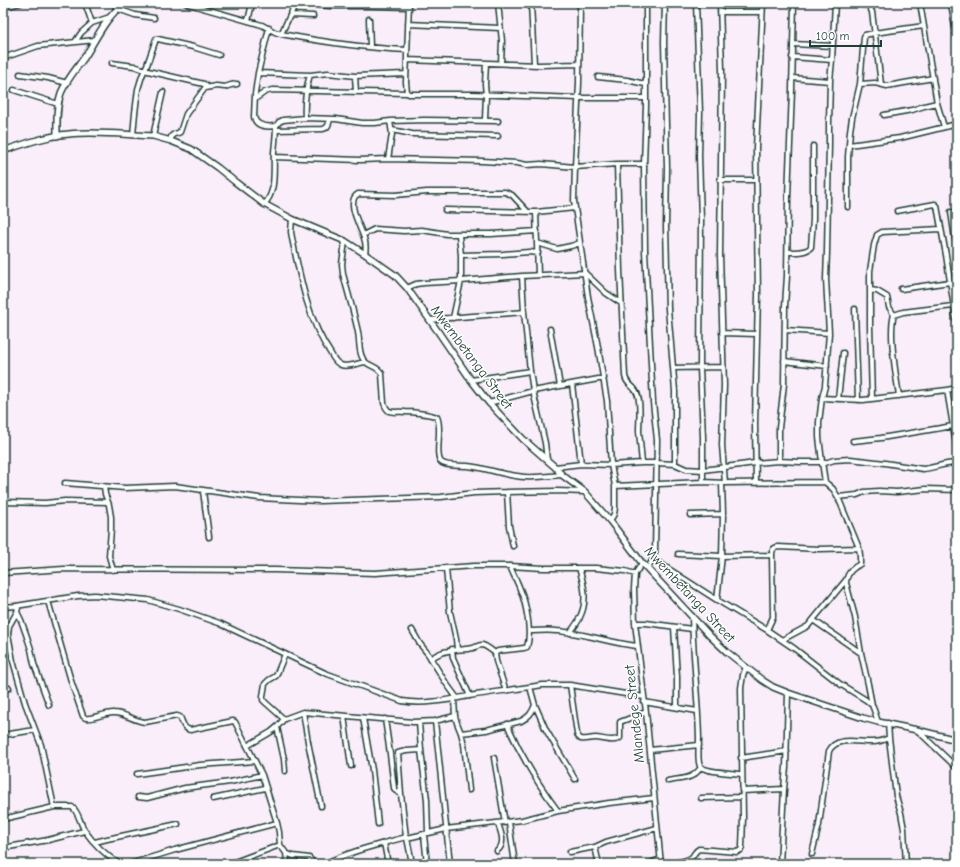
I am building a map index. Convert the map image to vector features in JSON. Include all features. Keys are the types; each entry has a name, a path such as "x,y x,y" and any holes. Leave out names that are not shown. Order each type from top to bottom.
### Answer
{"street":[{"path":"8,6 20,3"},
{"path":"85,3 92,23"},
{"path":"56,136 58,104 61,94 116,7 124,3"},
{"path":"186,3 262,25 281,34 332,43 407,50"},
{"path":"243,3 250,5 252,8 248,21"},
{"path":"281,34 296,3 330,6 409,5 406,74 407,92"},
{"path":"498,3 502,41 501,63"},
{"path":"531,3 534,64"},
{"path":"580,3 574,195 584,273 604,378 609,421 615,486 615,508 614,514 610,521"},
{"path":"646,3 644,164 645,251 653,402 657,440 656,537 653,559 648,568"},
{"path":"665,3 664,42 667,168 666,227 668,309 675,410 675,464"},
{"path":"696,3 700,112 700,368 703,482"},
{"path":"717,600 722,556 724,483 722,445 724,394 720,180 722,70 720,3"},
{"path":"756,483 755,424 758,243 756,129 763,3"},
{"path":"779,462 779,428 783,394 788,252 788,196 794,3"},
{"path":"782,640 808,626 846,580 850,572 860,564 859,548 838,497 833,489 825,482 819,438 819,422 825,386 829,333 826,279 830,81 835,3"},
{"path":"855,3 864,5 868,4 872,12 881,84"},
{"path":"920,3 937,103 944,127"},
{"path":"951,3 957,40"},
{"path":"116,7 135,15 154,18"},
{"path":"720,12 762,12"},
{"path":"290,14 313,16"},
{"path":"75,42 81,33 92,23 110,17"},
{"path":"369,19 370,47"},
{"path":"408,24 500,28"},
{"path":"848,207 849,145 852,118 860,84 864,36 874,33 924,26"},
{"path":"268,28 258,73 254,120 265,127 323,129 326,128 330,119"},
{"path":"133,135 138,89 156,39 193,47 219,55"},
{"path":"3,58 38,46 95,40"},
{"path":"793,44 833,46"},
{"path":"792,57 832,60"},
{"path":"407,60 579,64"},
{"path":"112,63 134,66 204,84 207,87"},
{"path":"485,120 486,63"},
{"path":"258,73 310,75 328,73 355,76 406,74"},
{"path":"20,74 48,78 67,83"},
{"path":"304,118 305,90 310,75"},
{"path":"355,76 356,92"},
{"path":"598,77 627,80 645,84"},
{"path":"792,78 830,81"},
{"path":"860,84 874,83 887,86 933,78"},
{"path":"171,141 171,136 173,134 180,132 186,114 203,90 207,87 225,87 237,84"},
{"path":"14,90 58,104"},
{"path":"255,99 265,92 272,90 407,92 411,94 472,94 578,98 645,98"},
{"path":"153,136 163,92"},
{"path":"884,114 906,111 937,103"},
{"path":"264,204 268,201 272,189 276,128 278,122 283,120 304,118 375,123 425,120 498,120"},
{"path":"388,159 392,130 390,121"},
{"path":"849,145 900,138 957,124"},
{"path":"392,130 412,134 498,136"},
{"name":"Mwembetanga Street","path":"3,151 33,141 69,134 95,133 153,136 191,149 264,204 292,219 344,241 395,276 430,320 471,380 489,403 523,439 562,475 585,492 610,521 642,563 710,636 727,652 762,680 773,687 788,693 878,722 957,740"},
{"path":"788,252 805,251 812,247 813,146"},
{"path":"274,157 360,160 388,159 483,161 527,165 541,164 575,166 644,164"},
{"path":"617,164 621,303 626,380 628,384 634,387 637,391 639,398 642,463"},
{"path":"720,180 756,180"},
{"path":"365,254 366,246 363,234 354,211 354,198 355,195 358,194 395,195 427,192 505,192 512,195 527,211"},
{"path":"897,211 934,204 937,206 957,327"},
{"path":"445,210 536,212 575,208"},
{"path":"536,212 538,275"},
{"path":"951,212 957,252"},
{"path":"292,219 291,232 300,276 308,307 317,330 327,349 339,364 348,366 365,362"},
{"path":"363,234 375,229 422,230 446,234 537,231"},
{"path":"872,399 870,271 877,235 882,232 941,229"},
{"path":"453,318 460,281 459,234"},
{"path":"344,241 342,264 343,274 358,334 360,350 365,362 376,367 382,374 384,382 385,407 388,410 395,412 433,415 437,417 439,423 438,453 439,459 445,465 468,466 525,477 562,475"},
{"path":"537,243 558,249 580,243"},
{"path":"460,256 529,252 538,253"},
{"path":"406,288 424,283 584,273 606,293 621,303"},
{"path":"522,276 530,371 533,391 546,443 547,460"},
{"path":"901,289 950,282"},
{"path":"870,290 887,297 889,307 894,315"},
{"path":"894,315 903,312 953,306"},
{"path":"855,309 858,400"},
{"path":"430,320 524,312"},
{"path":"894,315 892,319 892,342 899,396"},
{"path":"550,329 560,386"},
{"path":"785,330 829,333"},
{"path":"722,333 757,334"},
{"path":"838,399 843,353"},
{"path":"784,360 827,366"},
{"path":"673,368 723,367"},
{"path":"471,380 530,371"},
{"path":"489,403 533,391 604,378"},
{"path":"572,384 582,464"},
{"path":"822,398 858,400 872,399 957,388"},
{"path":"947,390 957,450"},
{"path":"853,441 953,426"},
{"path":"555,467 582,464 612,465 656,463 675,464 686,469 703,470 755,463 822,463 834,460 850,459 929,469 946,464 957,463"},
{"path":"615,486 703,482 825,482"},
{"path":"65,483 125,488 175,486 259,498 318,501 441,497 474,493 557,491 585,492"},
{"path":"104,486 109,505 112,529 110,556 113,570"},
{"path":"838,497 879,491 897,492 926,489 957,490"},
{"path":"203,491 209,537"},
{"path":"507,492 512,546"},
{"path":"3,502 108,502"},
{"path":"690,515 723,514"},
{"path":"767,630 773,617 772,550 774,548 859,548"},
{"path":"678,554 722,556 772,555"},
{"path":"653,559 767,630 840,684 872,705"},
{"name":"Mlandege Street","path":"642,563 636,574 634,598 635,623 646,712 661,864"},
{"path":"3,573 64,569 275,570 375,573 474,566 510,566 611,569 636,574"},
{"path":"495,653 498,651 527,647 529,631 528,621 520,589 510,566"},
{"path":"446,568 450,612 457,649"},
{"path":"570,633 580,618 585,599 584,582 578,568"},
{"path":"846,580 872,705 878,722"},
{"path":"3,607 78,596 95,595 148,600 180,609 219,623 325,673 411,702 420,703 455,699 542,684 570,684 697,711"},
{"path":"48,601 71,681 83,716 86,718 90,719 113,712 122,714 140,722 177,716 180,717 185,727 190,730 233,721 236,724 262,775 277,823 280,845 286,853 287,861 285,864"},
{"path":"16,606 18,608 17,612 26,634 34,664 49,705"},
{"path":"17,612 8,630 13,661 25,703 41,744 54,807"},
{"path":"668,781 692,776 698,773 701,767 699,758 700,745 692,616"},
{"path":"814,620 861,653"},
{"path":"635,623 692,629"},
{"path":"674,627 677,707"},
{"path":"412,630 455,699 456,723 464,744 469,790"},
{"path":"529,631 559,631 637,646"},
{"path":"431,659 452,649 474,648 479,645 486,646 495,653 496,661 506,691"},
{"path":"452,649 453,658 470,696"},
{"path":"284,654 276,676 269,680 266,684 262,696 263,700 284,719"},
{"path":"668,864 690,858 699,849 737,852 741,850 741,688 746,667"},
{"path":"570,684 577,734 580,738 619,740 620,722 646,712"},
{"path":"530,687 535,705 546,730 575,779"},
{"path":"3,689 9,688"},
{"path":"780,864 787,751 788,693"},
{"path":"461,733 486,730 521,721 530,715 535,705"},
{"path":"247,746 271,732 284,719 303,712 420,722 435,721 455,716"},
{"path":"303,712 320,806"},
{"path":"344,716 351,766"},
{"path":"363,718 372,770 378,824"},
{"path":"385,719 394,788 401,794"},
{"path":"435,721 450,864"},
{"path":"420,722 421,750 427,800 428,833"},
{"path":"507,724 527,765 542,790 558,811"},
{"path":"888,724 896,796 904,829 906,864"},
{"path":"277,727 285,771"},
{"path":"3,735 35,730"},
{"path":"917,730 957,768"},
{"path":"812,854 819,825 829,751 831,747 836,743 841,742 875,742 889,738"},
{"path":"650,750 700,745"},
{"path":"411,858 406,838 398,753 421,750"},
{"path":"741,758 787,751"},
{"path":"494,758 514,864"},
{"path":"137,774 255,761"},
{"path":"701,767 708,770 741,774"},
{"path":"138,797 147,798 185,788 230,782 262,775"},
{"path":"213,799 266,788"},
{"path":"742,791 784,789"},
{"path":"701,798 742,797"},
{"path":"324,864 366,847 446,829 507,823 558,811 654,798"},
{"path":"3,819 54,807 72,806 84,831 110,858 119,864"},
{"path":"130,864 175,850 277,823"},
{"path":"95,842 178,824"},
{"path":"498,824 502,835 500,849 498,851"},
{"path":"570,852 595,847 606,842 657,828"},
{"path":"3,848 48,840 84,831"},
{"path":"424,835 427,864"},
{"path":"384,843 388,864"},
{"path":"228,864 280,845"},
{"path":"595,847 599,864"},
{"path":"286,853 293,856 309,858 313,864"},
{"path":"649,864 660,858"}]}
